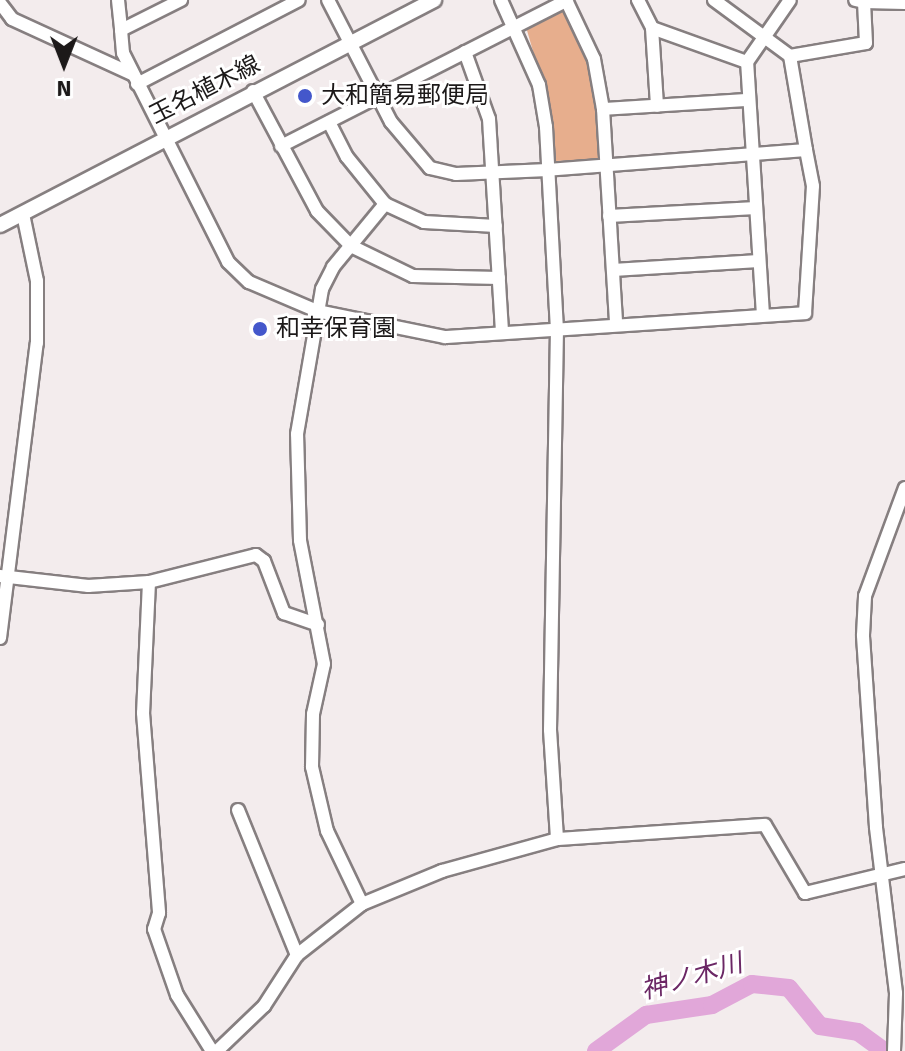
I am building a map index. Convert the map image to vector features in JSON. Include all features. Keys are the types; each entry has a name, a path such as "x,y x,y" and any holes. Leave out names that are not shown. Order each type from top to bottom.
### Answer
{"main road":[{"name":"玉名植木線","path":"0,225 163,136 434,0"}],"street":[{"path":"118,0 121,30 134,79 228,262 249,282 317,311 445,337 805,313 813,186 790,56 714,0"},
{"path":"121,30 181,0"},
{"path":"134,79 299,0"},
{"path":"328,0 408,148 430,168 492,172 548,170 806,150"},
{"path":"501,0 539,85 548,170 557,329 550,730 557,839"},
{"path":"281,146 566,0 594,59 603,109 616,324"},
{"path":"638,0 652,28 657,106"},
{"path":"763,315 747,62 790,0"},
{"path":"790,56 866,43 859,1 905,3"},
{"path":"0,3 12,19 134,79"},
{"path":"652,28 747,62"},
{"path":"465,52 489,119 502,333"},
{"path":"253,91 317,211 351,246 392,270 433,280 499,278"},
{"path":"603,109 748,100"},
{"path":"329,122 347,157 385,204 424,222 496,226"},
{"path":"362,904 327,831 312,767 313,714 324,664 318,625 304,581 296,500 297,434 317,311 333,267 385,204"},
{"path":"609,216 756,208"},
{"path":"0,638 2,576 37,343 37,281 23,214"},
{"path":"613,270 759,261"},
{"path":"894,1046 896,993 863,635 865,596 905,488"},
{"path":"2,576 88,586 149,582 256,555 264,561 284,613 318,625"},
{"path":"149,582 143,713 159,913 154,929 177,995 215,1051 264,1006 297,955 362,904 442,871 557,839 765,825 805,893 842,888 905,869"},
{"path":"238,810 297,955"}],"shaded area":[{"path":"564,6 592,63 602,159 556,161 551,113 526,27"}],"waterway":[{"name":"神ノ木川","path":"596,1051 646,1015 712,1005 752,984 789,988 820,1026 858,1032 884,1051"}],"place":[{"name":"大和簡易郵便局","path":"305,96"},
{"name":"和幸保育園","path":"260,329"}]}
